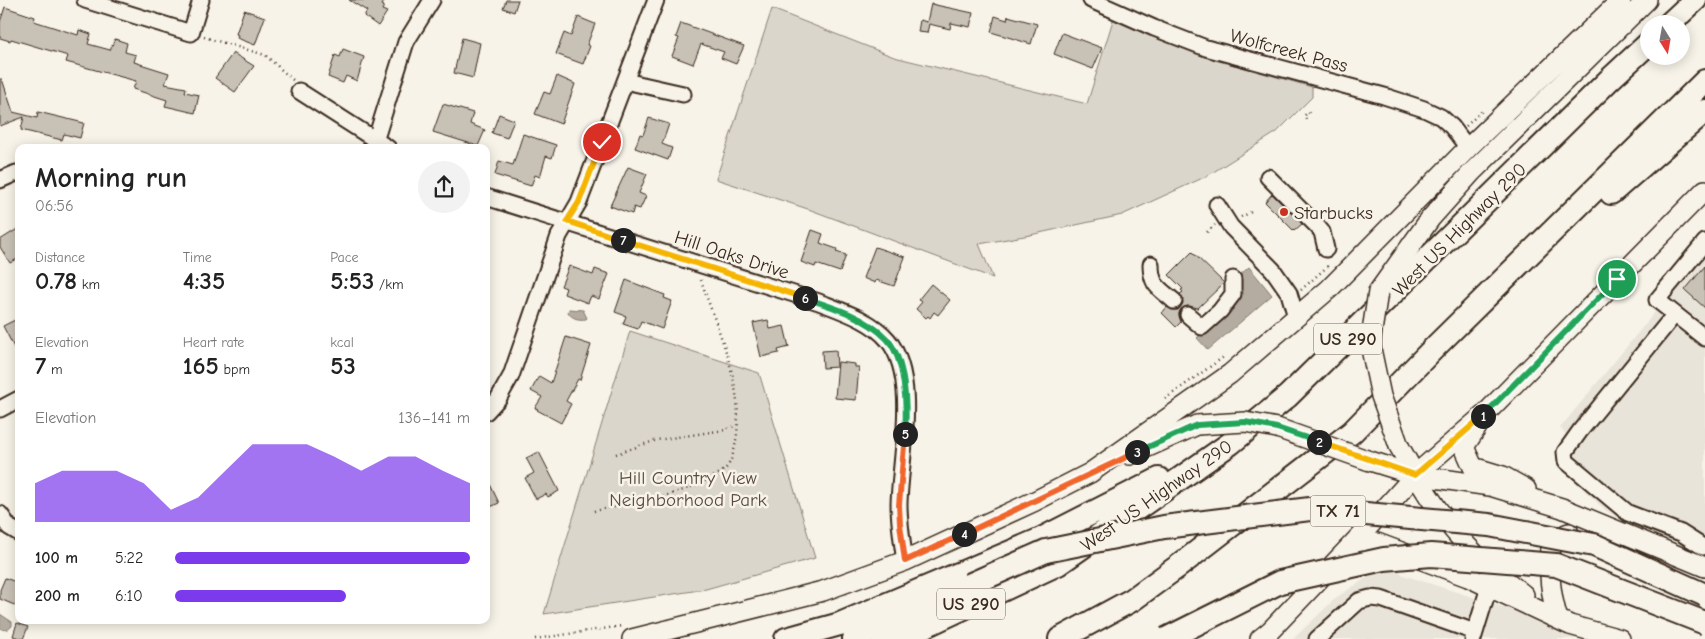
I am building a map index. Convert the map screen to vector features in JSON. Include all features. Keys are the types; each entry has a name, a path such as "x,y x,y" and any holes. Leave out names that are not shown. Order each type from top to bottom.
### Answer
{"highway":[{"path":"1678,15 1694,0"},
{"name":"West US Highway 290","path":"883,639 923,627 1058,564 1231,443 1288,396 1640,51"},
{"path":"1060,639 1132,600 1352,432 1436,344 1705,81"},
{"path":"1436,344 1705,111"},
{"path":"786,639 840,624 1039,540 1231,443"},
{"name":"TX 71","path":"854,639 1046,551 1164,527 1310,509 1489,525 1594,545 1705,595"},
{"path":"1166,639 1280,582 1384,559 1431,556 1556,565 1705,623"}],"main road":[{"path":"1090,473 1230,374 1293,308 1329,288 1468,148 1621,0"},
{"path":"1551,615 1476,556 1445,520 1415,475 1400,446 1380,396 1370,344 1378,292 1430,219 1472,172 1647,0"},
{"path":"1265,635 1390,504 1415,475 1485,414 1705,190"},
{"path":"1485,414 1464,447 1472,467 1503,476 1562,508 1618,532 1701,555"},
{"path":"631,632 823,591 905,561 1090,473 1197,425 1245,422 1277,428 1415,475 1490,486 1562,508"},
{"path":"1400,446 1416,456 1445,450"},
{"path":"1367,460 1390,484 1390,504"},
{"path":"1551,615 1550,548 1566,534 1618,532"},
{"path":"1265,635 1355,554 1377,543 1468,577 1570,625 1620,639"}],"street":[{"path":"85,0 191,33 201,0"},
{"path":"379,144 406,42 432,0"},
{"path":"490,408 498,399 510,376 559,236 579,202 656,0"},
{"name":"Wolfcreek Pass","path":"1091,0 1154,28 1206,48 1391,98 1424,109 1440,117 1452,127 1468,148"},
{"path":"625,80 683,94"},
{"path":"299,90 378,144"},
{"path":"0,180 15,173"},
{"path":"1268,177 1322,232 1331,254"},
{"name":"Hill Oaks Drive","path":"490,198 819,302 877,329 894,349 900,366 905,400 906,418 899,505 905,561"},
{"path":"1217,204 1231,227 1273,270 1289,293 1293,308"},
{"path":"1705,242 1657,300 1705,338"},
{"path":"1151,264 1151,274 1155,285 1174,301"},
{"path":"1188,314 1202,327 1220,311 1233,294 1233,279"},
{"path":"1675,314 1565,452 1566,461 1616,504 1628,513 1682,533 1701,555"},
{"path":"0,409 15,401"},
{"path":"1567,450 1595,470"},
{"path":"0,514 9,527 15,531"},
{"path":"1473,639 1489,587"},
{"path":"1317,639 1359,601 1376,598 1475,632 1473,639"}],"path":[{"path":"191,33 266,55 294,80 299,90"},
{"path":"1306,118 1304,116 1308,112 1310,114"},
{"path":"1235,221 1251,212"},
{"path":"1207,232 1216,224"},
{"path":"1293,308 1331,254"},
{"path":"594,511 645,502 682,491 725,469 733,457 738,402 728,361 696,264"},
{"path":"1160,402 1233,350"},
{"path":"616,454 657,440 725,430 737,425"},
{"path":"535,639 631,632"}],"shaded area":[{"path":"1705,234 1705,558 1636,530 1605,510 1562,469 1556,457 1558,449 1568,437 1560,428 1655,312 1648,306"},
{"path":"1249,267 1272,295 1208,350 1197,338 1238,299 1241,287 1239,276"},
{"path":"569,309 583,310 587,318 574,318 568,312"},
{"path":"1377,543 1403,575 1604,639 1293,639 1337,597 1366,578"},
{"path":"0,614 12,622 12,626 5,630 0,628"}],"green space":[{"path":"772,9 894,57 1087,104 1114,17 1166,41 1210,58 1312,87 1312,97 1277,132 1207,176 1122,215 979,244 993,278 811,210 716,179"},
{"name":"Hill Country View Neighborhood Park","path":"630,331 759,373 815,558 706,589 544,614"}],"building":[{"path":"349,0 385,0 382,10 387,12 378,26 364,16 367,11"},
{"path":"506,0 518,0 514,12 503,8"},
{"path":"931,4 973,13 970,27 951,23 950,29 929,24 927,33 918,32 920,20 927,22"},
{"path":"5,7 35,17 34,21 78,35 79,30 91,34 88,44 110,50 115,39 127,43 125,52 136,55 134,62 169,73 165,84 186,88 185,92 199,95 195,113 165,106 167,100 133,89 136,81 66,62 68,56 11,39 10,41 0,38 0,22"},
{"path":"244,10 265,17 255,45 237,38 238,35 236,34"},
{"path":"995,16 1007,20 1008,16 1037,24 1031,44 991,32"},
{"path":"578,17 595,24 587,45 590,46 583,64 556,54 564,33 571,36"},
{"path":"681,23 744,46 736,64 721,58 724,52 701,44 693,64 672,56 679,38 676,37"},
{"path":"1062,33 1102,48 1093,69 1054,54"},
{"path":"462,38 480,43 473,78 454,73"},
{"path":"343,49 364,57 357,81 346,76 343,83 328,77 335,55 340,57"},
{"path":"233,53 254,66 235,92 215,78"},
{"path":"557,76 575,84 561,124 535,114 544,92 550,94"},
{"path":"0,79 2,79 13,112 37,118 38,112 84,123 80,138 64,134 62,140 21,130 24,117 0,126"},
{"path":"443,104 473,113 470,124 485,130 479,144 472,144 433,132"},
{"path":"499,114 514,120 507,138 492,133"},
{"path":"649,118 669,124 662,144 672,148 668,160 635,148 640,134 643,135"},
{"path":"523,134 556,145 552,158 546,156 540,177 535,175 531,186 495,175 499,161 513,165"},
{"path":"628,167 647,174 639,193 646,196 640,209 634,207 632,214 610,206"},
{"name":"Starbucks","path":"1272,194 1302,224 1294,231 1265,202"},
{"path":"812,230 823,234 820,243 837,249 836,252 846,255 840,272 816,264 815,267 801,262"},
{"path":"15,231 15,260 10,263 0,247 0,240"},
{"path":"875,247 905,257 894,286 876,280 875,283 863,278"},
{"path":"1192,252 1224,283 1198,308 1189,306 1181,309 1179,314 1181,322 1176,327 1162,313 1167,307 1172,310 1178,310 1183,303 1180,294 1183,292 1181,290 1183,289 1169,275"},
{"path":"569,266 593,275 595,269 609,274 599,299 591,296 588,303 564,294 566,288 561,286"},
{"path":"1705,266 1705,308 1685,290"},
{"path":"626,280 665,295 664,298 672,301 662,329 641,321 638,329 623,324 626,316 615,312"},
{"path":"931,284 950,300 938,315 934,312 930,318 928,316 926,318 916,309 922,302 918,300"},
{"path":"15,320 15,349 3,326"},
{"path":"768,320 770,329 784,326 789,347 778,350 779,353 761,357 753,323"},
{"path":"566,337 591,345 580,380 578,379 566,401 571,404 561,423 535,408 542,397 531,391 539,376 551,383"},
{"path":"836,350 837,367 823,368 822,351"},
{"path":"838,362 855,364 855,367 859,367 856,400 835,398"},
{"path":"539,452 559,491 548,497 546,494 536,499 525,478 534,473 526,458"},
{"path":"490,484 499,503 490,507"},
{"path":"5,578 15,582 15,605 0,599 0,590"},
{"path":"17,624 28,627 23,639 13,636"}],"place":[{"name":"Starbucks","path":"1284,212"}],"route":[{"path":"602,142 579,202 567,221 819,302 863,321 877,329 888,340 894,349 900,366 905,400 906,418 899,505 905,561 1090,473 1197,425 1245,422 1277,428 1415,475 1485,414 1617,279"}]}
